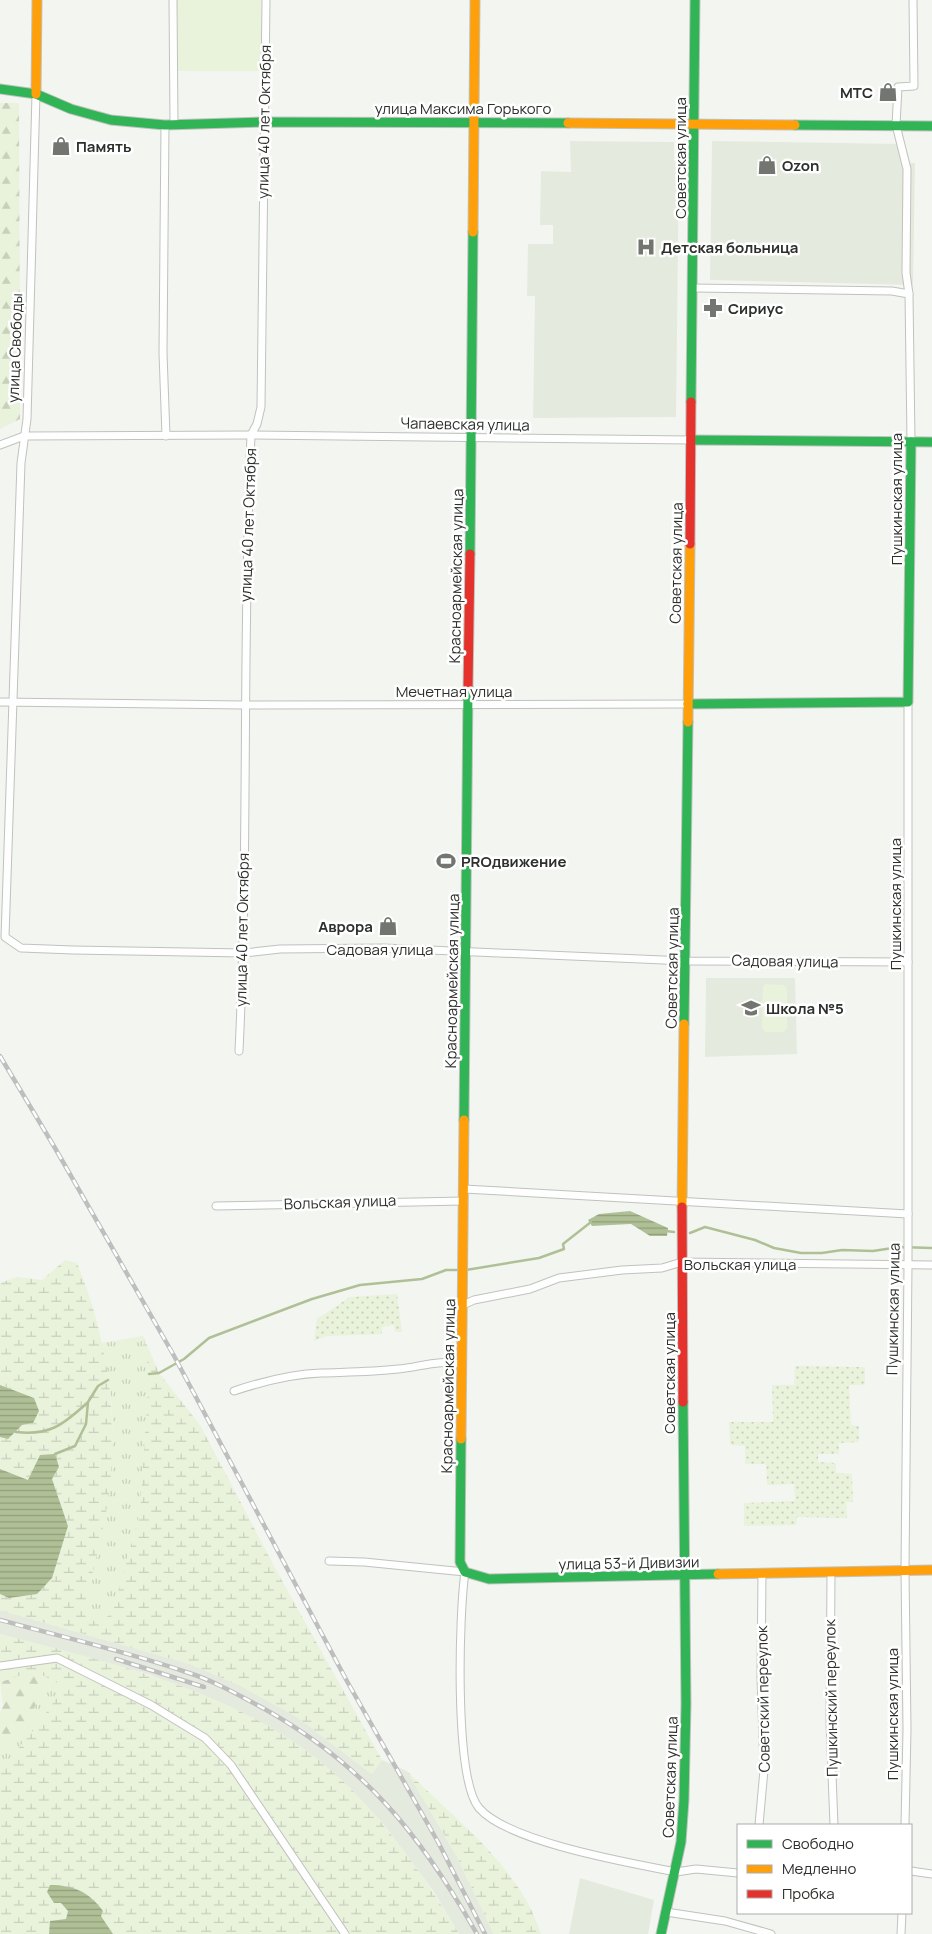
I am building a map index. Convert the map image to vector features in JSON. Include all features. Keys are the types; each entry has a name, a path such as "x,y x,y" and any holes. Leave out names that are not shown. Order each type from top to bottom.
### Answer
{"street":[{"name":"улица Свободы","path":"6,937 21,463 27,419 37,0"},
{"path":"166,436 163,353 173,0"},
{"name":"улица 40 лет Октября","path":"239,1051 244,953 246,542 251,435 257,424 261,407 263,122 266,0"},
{"name":"Красноармейская улица","path":"475,0 472,122 472,437 459,1546 460,1562 466,1572 461,1637 462,1723 471,1795 480,1808 495,1821 556,1844 676,1872"},
{"name":"Советская улица","path":"661,1934 681,1842 686,1704 682,1086 686,961 695,0"},
{"name":"Пушкинская улица","path":"905,1824 908,1729 905,1570 908,1265 908,702 911,442 909,294 906,273 907,169 896,125 898,87 914,86 913,0"},
{"name":"улица Максима Горького","path":"0,89 36,94 71,109 111,120 170,124 263,122 694,122 932,126"},
{"path":"693,288 892,291 909,294"},
{"name":"Чапаевская улица","path":"0,445 24,436 251,435 932,442"},
{"name":"Мечетная улица","path":"0,702 244,705 908,702"},
{"path":"0,818 9,818"},
{"name":"Садовая улица","path":"6,937 21,948 244,953 280,949 466,951 686,961 908,962"},
{"path":"464,1189 908,1214"},
{"name":"Вольская улица","path":"216,1206 403,1200 464,1201"},
{"name":"Вольская улица","path":"463,1301 530,1289 559,1278 622,1270 662,1268 682,1262 932,1265"},
{"path":"234,1391 253,1385 319,1373 357,1374 419,1367 440,1361 462,1364"},
{"name":"улица 53-й Дивизии","path":"329,1561 364,1562 466,1572 489,1579 932,1570"},
{"name":"Пушкинский переулок","path":"831,1572 830,1723 834,1824"},
{"name":"Советский переулок","path":"759,1824 764,1770 760,1677 762,1573"},
{"path":"0,1666 57,1658 151,1705 205,1738 231,1765 345,1934"},
{"path":"676,1872 696,1869 737,1873"},
{"path":"912,1871 932,1874"},
{"path":"666,1912 725,1921 770,1934"},
{"path":"901,1934 902,1914"}],"shaded area":[{"path":"570,141 674,142 674,161 679,161 676,417 533,418 535,296 527,296 528,244 553,244 553,225 540,225 541,171 571,172"},
{"path":"712,141 901,144 907,163 915,163 913,285 710,280"},
{"name":"Школа №5","path":"706,978 795,978 797,1054 705,1057"},
{"path":"630,1211 668,1228 667,1236 650,1236 631,1224 592,1226 588,1220 599,1214"},
{"path":"0,1385 34,1398 39,1411 33,1423 22,1425 8,1439 0,1437"},
{"path":"55,1454 59,1467 52,1479 68,1526 52,1578 37,1594 9,1598 0,1594 0,1469 28,1480 40,1455"},
{"path":"0,1610 190,1664 241,1686 297,1717 372,1774 382,1760 407,1771 456,1855 494,1934 459,1934 434,1892 385,1826 350,1788 313,1757 273,1730 230,1707 148,1674 0,1634"},
{"path":"580,1878 654,1900 648,1934 569,1934"},
{"path":"50,1885 74,1888 86,1894 103,1911 101,1916 113,1934 49,1934 50,1921 66,1919 68,1911 61,1903 54,1903 47,1892"}],"green space":[{"path":"177,0 261,0 261,71 178,71"},
{"path":"0,103 19,103 20,419 0,429"},
{"path":"765,984 784,985 787,989 787,1028 783,1032 765,1032 762,1028 763,987"},
{"path":"65,1260 77,1263 88,1292 104,1352 112,1413 113,1444 107,1506 85,1603 85,1616 98,1623 112,1613 140,1513 149,1374 143,1336 159,1373 200,1425 281,1579 382,1760 372,1774 297,1717 241,1686 190,1664 0,1610 0,1594 9,1598 68,1526 52,1479 59,1467 40,1455 28,1480 0,1469 0,1437 8,1439 22,1425 33,1423 34,1398 0,1385 0,1283 17,1277 42,1280"},
{"path":"397,1294 402,1332 395,1332 394,1325 382,1327 382,1334 326,1336 314,1341 317,1319 350,1297"},
{"path":"143,1336 149,1374 140,1513 112,1613 98,1623 85,1616 85,1603 106,1508 111,1460 111,1402 102,1343"},
{"path":"795,1366 865,1367 865,1385 849,1385 851,1425 859,1426 859,1442 839,1443 839,1454 818,1454 818,1462 836,1463 836,1473 852,1474 853,1502 846,1502 847,1518 797,1517 796,1525 744,1526 744,1503 795,1501 794,1484 767,1485 766,1464 745,1464 745,1446 730,1445 729,1422 773,1422 772,1385 794,1385"},
{"path":"0,1634 94,1658 187,1688 232,1707 274,1730 314,1757 351,1789 367,1806 409,1859 459,1934 113,1934 101,1916 65,1885 51,1885 47,1892 61,1902 68,1911 66,1919 48,1932 49,1934 0,1934 0,1770 38,1725 64,1686 34,1671 0,1682"},
{"path":"34,1671 53,1679 27,1719 0,1752 0,1712 3,1706 0,1682"},
{"path":"53,1679 64,1686 38,1725 0,1770 0,1752 27,1719"},
{"path":"407,1771 484,1845 502,1865 531,1909 541,1934 494,1934 456,1855"}],"waterway":[{"path":"466,1270 539,1258 564,1249 563,1244 591,1222"},
{"path":"690,1233 705,1227 755,1240 774,1248 801,1253 822,1253 842,1250 873,1251 899,1247 932,1248"},
{"path":"666,1231 674,1232"},
{"path":"149,1374 159,1373 184,1359 209,1338 312,1299 360,1285 422,1279 446,1270 460,1270"},
{"path":"55,1454 75,1446 86,1424 88,1402 98,1386 108,1380"},
{"path":"16,1432 38,1432 55,1427 63,1423 87,1403"}],"railway":[{"path":"0,1056 173,1354 348,1683 438,1842 485,1934"},
{"path":"0,1620 117,1651 196,1675 243,1697 298,1729 330,1752 386,1804 434,1864 477,1934"},
{"path":"116,1659 204,1687"}],"traffic: fast":[{"path":"691,402 695,0"},
{"path":"0,89 36,94 71,109 111,120 165,125 263,122 568,123"},
{"path":"795,125 932,126"},
{"path":"470,554 473,232"},
{"path":"691,440 932,442"},
{"path":"688,704 908,702 911,442"},
{"path":"464,1120 468,688"},
{"path":"684,1024 688,722"},
{"path":"661,1934 681,1842 684,1800 686,1704 683,1402"},
{"path":"461,1439 460,1562 465,1572 489,1579 718,1574"}],"traffic: slow":[{"path":"36,94 37,0"},
{"path":"473,232 475,0"},
{"path":"568,123 795,125"},
{"path":"688,722 690,544"},
{"path":"682,1207 684,1024"},
{"path":"461,1439 464,1120"},
{"path":"718,1574 932,1570"}],"traffic: jam":[{"path":"690,544 691,402"},
{"path":"468,688 470,554"},
{"path":"682,1207 683,1402"}],"place":[{"name":"МТС","path":"888,92"},
{"name":"Память","path":"61,146"},
{"name":"Ozon","path":"767,165"},
{"name":"Детская больница","path":"646,247"},
{"name":"Сириус","path":"713,308"},
{"name":"PROдвижение","path":"446,861"},
{"name":"Аврора","path":"388,926"},
{"name":"Школа №5","path":"751,1008"}]}
